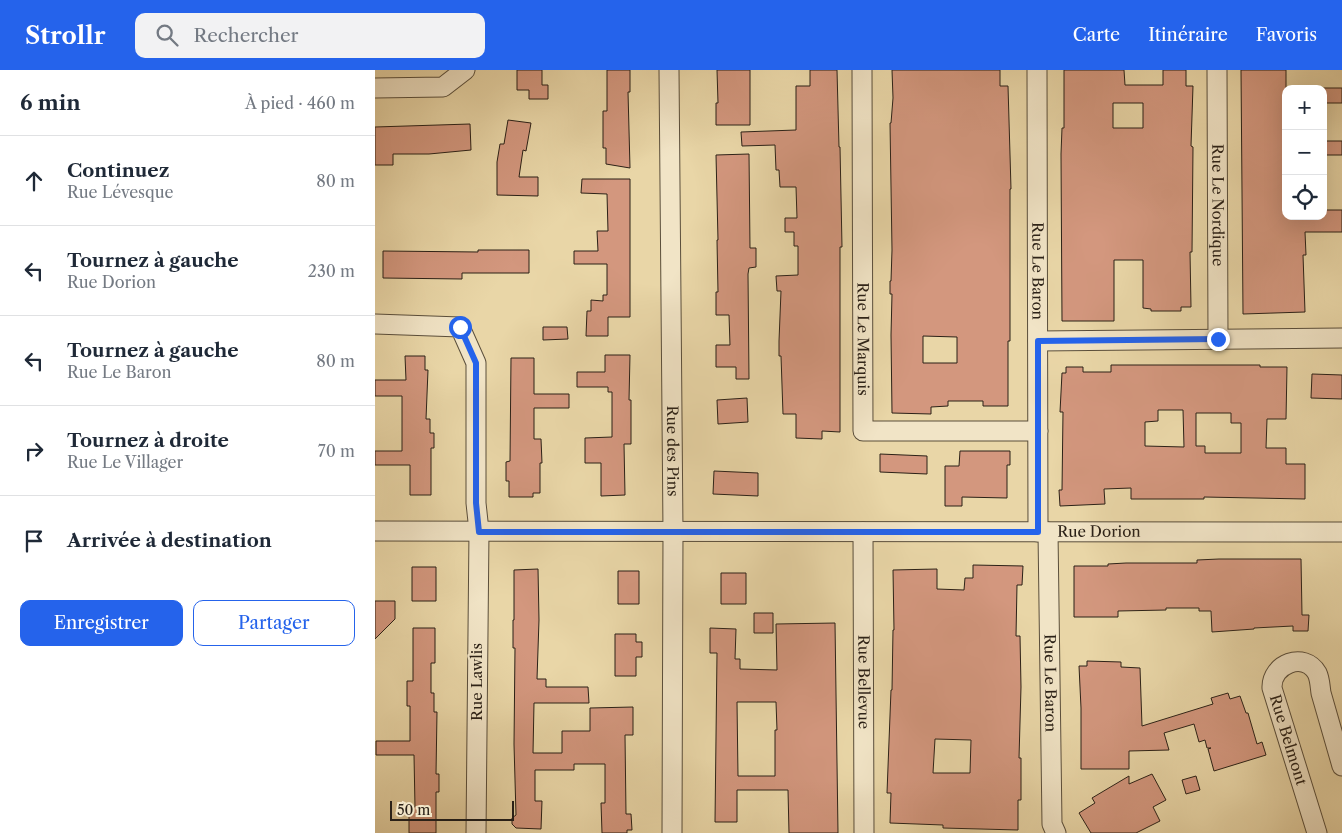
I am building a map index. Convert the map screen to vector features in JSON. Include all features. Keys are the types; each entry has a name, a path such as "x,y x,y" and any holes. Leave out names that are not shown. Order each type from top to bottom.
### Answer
{"street":[{"path":"375,88 443,87 465,70"},
{"name":"Rue des Pins","path":"669,70 673,532 673,833"},
{"name":"Rue Le Marquis","path":"862,70 863,431 1038,431"},
{"name":"Rue Le Baron","path":"1037,70 1038,431 1052,824 1055,833"},
{"name":"Rue Le Nordique","path":"1217,70 1218,339"},
{"name":"Rue Lawlis","path":"375,324 460,327 476,363 476,503 479,532 476,833"},
{"path":"1038,341 1342,338"},
{"name":"Rue Dorion","path":"375,531 1342,532"},
{"name":"Rue Bellevue","path":"863,532 864,833"},
{"name":"Rue Belmont","path":"1317,833 1271,688 1271,681 1279,667 1288,663 1298,662 1308,665 1316,672 1342,766"}],"building":[{"path":"517,70 542,70 542,85 548,85 548,99 529,99 529,90 517,90"},
{"path":"607,70 630,70 630,92 628,92 630,168 606,164 606,148 603,148 603,111 607,111"},
{"path":"717,70 750,70 750,125 716,125 716,103 718,103"},
{"path":"810,70 837,70 840,147 842,247 840,247 840,432 822,431 822,439 796,438 796,414 783,414 781,356 779,356 781,291 777,291 776,276 798,275 798,246 794,246 794,232 785,232 785,218 797,218 796,187 780,187 779,170 776,170 775,145 742,146 741,132 796,130 796,86 810,86"},
{"path":"892,70 1000,70 1000,86 1008,86 1011,189 1008,406 983,406 983,401 948,401 948,406 931,407 931,414 892,413 890,123 893,98","holes":["923,336 957,337 957,363 923,363"]},
{"path":"1064,70 1124,70 1125,85 1163,85 1163,70 1186,70 1186,86 1193,86 1191,307 1181,307 1181,311 1151,311 1151,309 1143,308 1143,260 1114,260 1114,321 1062,321 1061,154 1062,128 1064,128","holes":["1113,103 1143,103 1143,128 1113,128"]},
{"path":"1241,70 1286,70 1286,85 1282,85 1282,220 1327,220 1327,210 1342,210 1342,232 1305,232 1306,255 1303,255 1305,312 1243,314"},
{"path":"1327,88 1342,88 1342,103 1327,103"},
{"path":"508,120 531,123 526,151 523,150 519,177 538,177 538,196 497,195 497,162 500,144 504,144"},
{"path":"470,124 471,150 429,154 393,154 393,165 375,165 375,127"},
{"path":"1327,141 1342,141 1342,155 1327,155"},
{"path":"749,154 750,248 756,248 756,267 749,268 748,274 749,379 736,379 736,367 716,367 716,345 730,345 729,315 716,315 718,240 716,155"},
{"path":"582,179 630,179 630,317 608,317 608,336 586,336 587,311 591,311 591,300 603,301 603,295 607,295 607,264 574,264 574,251 598,251 597,231 608,231 607,194 581,193"},
{"path":"478,250 529,250 529,273 462,273 462,279 383,278 383,251 478,252"},
{"path":"543,327 567,327 568,339 543,340"},
{"path":"605,355 630,355 629,400 631,400 631,444 624,444 625,495 601,496 601,463 585,463 585,438 612,437 612,392 608,392 608,387 577,387 577,372 605,372"},
{"path":"405,356 425,356 425,370 428,370 426,419 430,419 430,433 434,433 434,448 431,448 431,495 410,495 410,465 375,465 375,451 402,451 402,396 375,396 375,380 406,380"},
{"path":"511,358 534,358 534,394 569,394 569,408 534,408 534,439 541,439 542,463 540,463 540,493 533,493 533,497 509,497 509,481 506,481 506,462 510,461"},
{"path":"1111,365 1260,365 1260,367 1287,367 1286,419 1267,419 1266,448 1286,448 1286,464 1305,464 1305,499 1204,497 1204,499 1131,499 1131,488 1104,489 1105,504 1060,506 1059,490 1062,490 1063,412 1060,412 1062,373 1066,373 1066,367 1083,367 1083,372 1111,372","holes":["1158,410 1183,410 1184,447 1145,446 1145,422 1158,421","1196,413 1231,413 1231,423 1241,423 1241,453 1205,453 1205,446 1196,446"]},
{"path":"1312,374 1342,375 1342,399 1311,398"},
{"path":"747,398 748,422 718,424 717,400"},
{"path":"960,451 1010,451 1010,465 1007,465 1007,498 962,497 962,506 945,506 945,466 959,466"},
{"path":"880,454 927,456 927,474 880,472"},
{"path":"714,471 758,473 758,496 713,494"},
{"path":"1301,559 1302,615 1309,615 1308,631 1293,631 1293,626 1212,632 1211,611 1199,611 1199,608 1118,611 1118,617 1074,617 1074,566 1108,566 1108,564 1126,563 1197,563 1197,560"},
{"path":"973,565 1023,566 1022,585 1017,585 1016,636 1020,636 1021,687 1019,758 1021,758 1021,800 1018,800 1018,830 943,828 943,825 890,823 891,793 887,793 894,630 893,570 937,569 937,589 964,590 965,578 973,578","holes":["935,739 971,740 970,773 933,773"]},
{"path":"412,567 436,567 436,601 412,601"},
{"path":"538,569 537,679 546,679 546,687 588,687 589,703 534,703 533,753 562,753 562,731 590,731 590,708 633,707 633,735 625,735 626,814 631,814 632,830 627,830 627,833 602,833 601,803 605,803 605,764 574,764 574,770 535,770 535,801 542,801 541,829 516,828 512,824 512,818 516,815 514,744 515,648 513,648 514,570"},
{"path":"618,571 639,571 639,604 618,604"},
{"path":"721,573 746,573 746,604 721,604"},
{"path":"375,601 395,601 395,619 375,639"},
{"path":"754,613 773,613 773,633 754,633"},
{"path":"835,623 838,833 789,833 788,790 737,790 737,822 715,822 717,653 710,653 710,628 736,629 735,659 740,659 740,669 777,670 776,624","holes":["737,702 776,702 775,776 738,776"]},
{"path":"413,628 435,628 435,663 431,663 431,693 434,693 434,712 437,712 436,774 439,774 439,792 436,792 436,833 409,833 409,807 415,807 414,755 376,755 376,741 410,741 410,706 407,706 407,681 413,681"},
{"path":"615,634 636,634 636,642 642,642 642,657 636,657 636,676 615,676"},
{"path":"1087,661 1121,662 1121,667 1140,668 1142,726 1213,704 1211,698 1228,693 1230,699 1240,696 1246,713 1248,713 1257,744 1262,742 1266,755 1214,771 1208,749 1211,748 1207,748 1205,740 1199,742 1194,724 1164,733 1169,750 1129,751 1129,769 1081,769 1079,666 1087,666"},
{"path":"1152,774 1166,800 1153,807 1160,821 1136,833 1091,833 1079,813 1095,803 1092,798 1129,776 1129,784"},
{"path":"1196,776 1200,790 1186,794 1182,780"}],"route":[{"path":"460,327 476,363 476,503 479,532 1038,532 1038,341 1218,339"}]}
